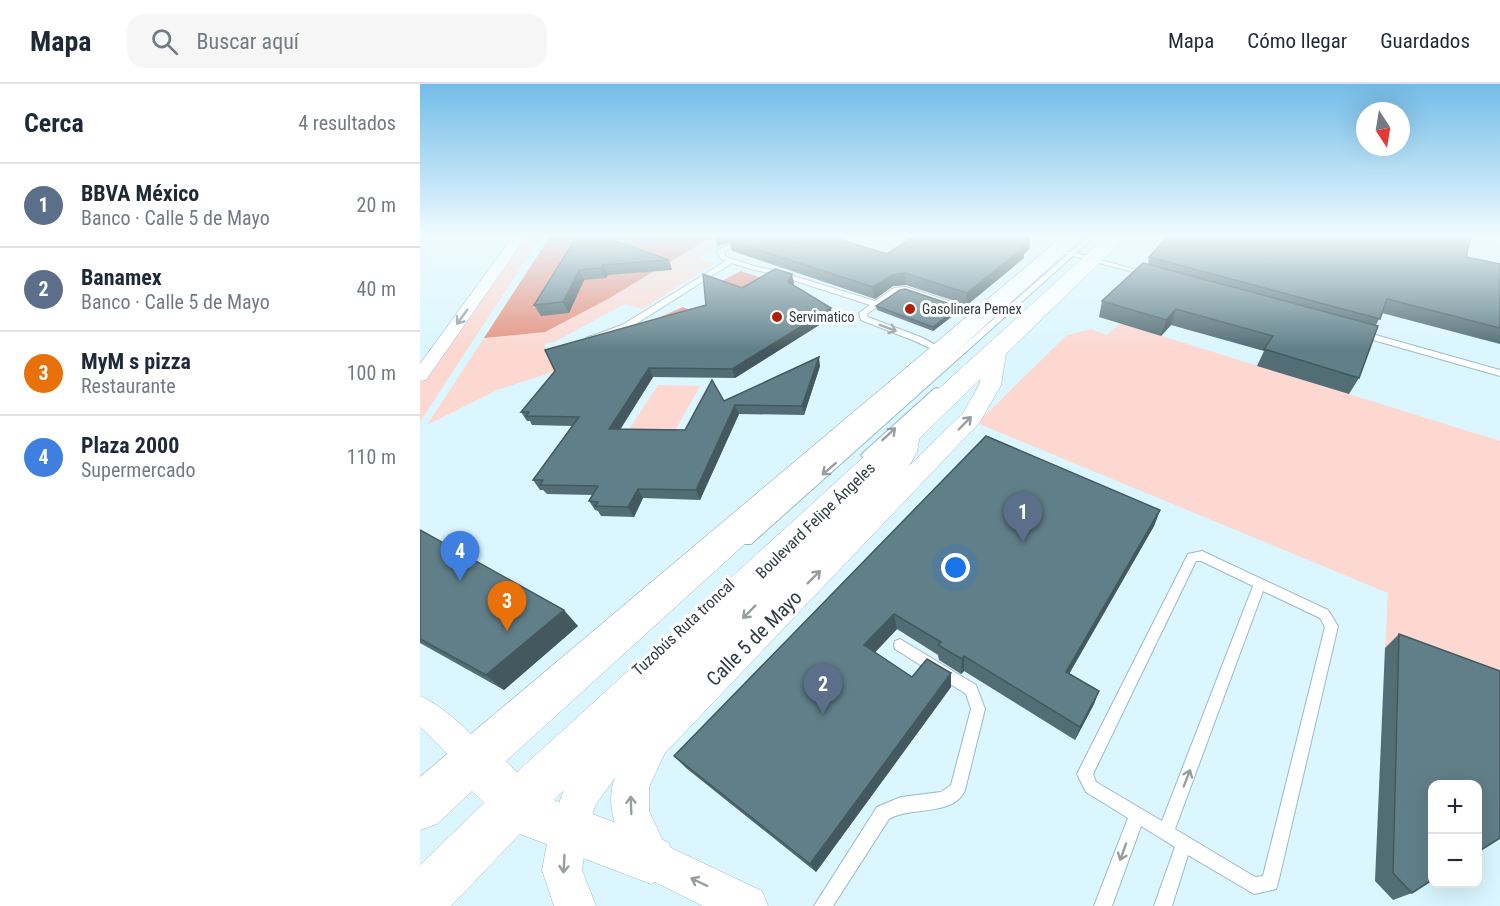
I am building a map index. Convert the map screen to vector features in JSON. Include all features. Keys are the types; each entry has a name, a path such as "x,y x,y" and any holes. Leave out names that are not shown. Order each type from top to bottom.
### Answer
{"main road":[{"path":"420,901 495,783 940,351 1037,273"},
{"name":"Boulevard Felipe Ángeles","path":"495,783 910,421 996,354 1075,273"},
{"path":"910,421 922,393 1006,318 1003,303"},
{"path":"420,807 495,783 569,828 651,859"}],"street":[{"path":"420,376 494,273"},
{"name":"Calle 5 de Mayo","path":"651,859 630,813 630,787 639,764 653,741 972,417 990,385 996,354"},
{"name":"Calle 5 de Mayo","path":"575,906 562,870 569,828 580,794 629,731 896,467 905,452 910,421"},
{"path":"420,710 439,724 495,783"},
{"path":"651,859 747,906"}],"lane":[{"path":"582,341 625,327 711,273"},
{"path":"779,273 876,304"},
{"name":"Tuzobús Ruta troncal","path":"670,639 910,421 966,367 1073,273"},
{"path":"1146,273 1153,275"},
{"path":"940,351 920,340 864,318 863,313 897,290 906,289 1003,303"},
{"path":"736,552 1003,303"},
{"path":"1354,332 1500,373"},
{"path":"1202,556 1260,584 1324,614 1332,626 1270,883 1254,886 1091,788 1085,774 1192,557 1202,556"},
{"path":"1166,833 1260,584"},
{"path":"823,906 883,813 892,806 950,798 957,790 978,709 976,698 971,690 900,645"},
{"path":"1103,906 1137,815"},
{"path":"1163,906 1184,844"}],"shaded area":[{"path":"496,273 517,273 420,422 420,379"},
{"path":"526,273 603,273 606,278 608,273 651,273 608,299 545,332 484,338"},
{"path":"651,273 699,273 643,309 625,304 554,342 544,344 556,371 497,390 427,425 484,338 545,332"},
{"path":"736,273 748,273 767,280 748,292 760,297 734,320 669,339 658,318 683,307 715,320 751,299 714,285"},
{"path":"1120,323 1500,441 1500,691 1385,648 1388,593 977,423 1067,335 1091,329 1107,335"},
{"path":"658,385 700,386 672,436 626,434"}],"building":[{"path":"554,273 577,273 563,302 534,305"},
{"path":"767,273 790,273 792,274 788,282 831,308 732,369 649,368 609,429 685,430 712,380 724,401 819,357 802,406 735,405 696,490 638,489 628,507 595,506 598,502 589,501 598,486 540,485 543,480 533,480 579,417 526,416 529,412 521,412 555,371 545,350 706,305 703,274 742,288"},
{"path":"831,273 903,273 892,275 873,287"},
{"path":"906,273 991,273 967,293"},
{"path":"1132,273 1182,273 1378,326 1359,378 1264,349 1273,336 1176,309 1166,320 1102,301"},
{"path":"1210,273 1500,273 1500,328 1387,299 1380,319"},
{"path":"905,289 959,307 933,327 876,306"},
{"path":"986,436 1160,510 1066,672 1099,691 1080,727 964,656 962,659 938,645 941,642 894,614 864,645 912,677 927,659 951,673 810,864 674,756"},
{"path":"420,530 564,610 486,675 420,639"},
{"path":"1399,634 1500,671 1500,838 1482,849 1482,780 1428,780 1428,883 1412,893 1393,873"}],"place":[{"name":"Gasolinera Pemex","path":"910,309"},
{"name":"Servimatico","path":"777,317"},
{"name":"BBVA México","path":"1023,542"},
{"name":"Plaza 2000","path":"460,581"},
{"name":"MyM s pizza","path":"507,631"},
{"name":"Banamex","path":"823,714"}]}
